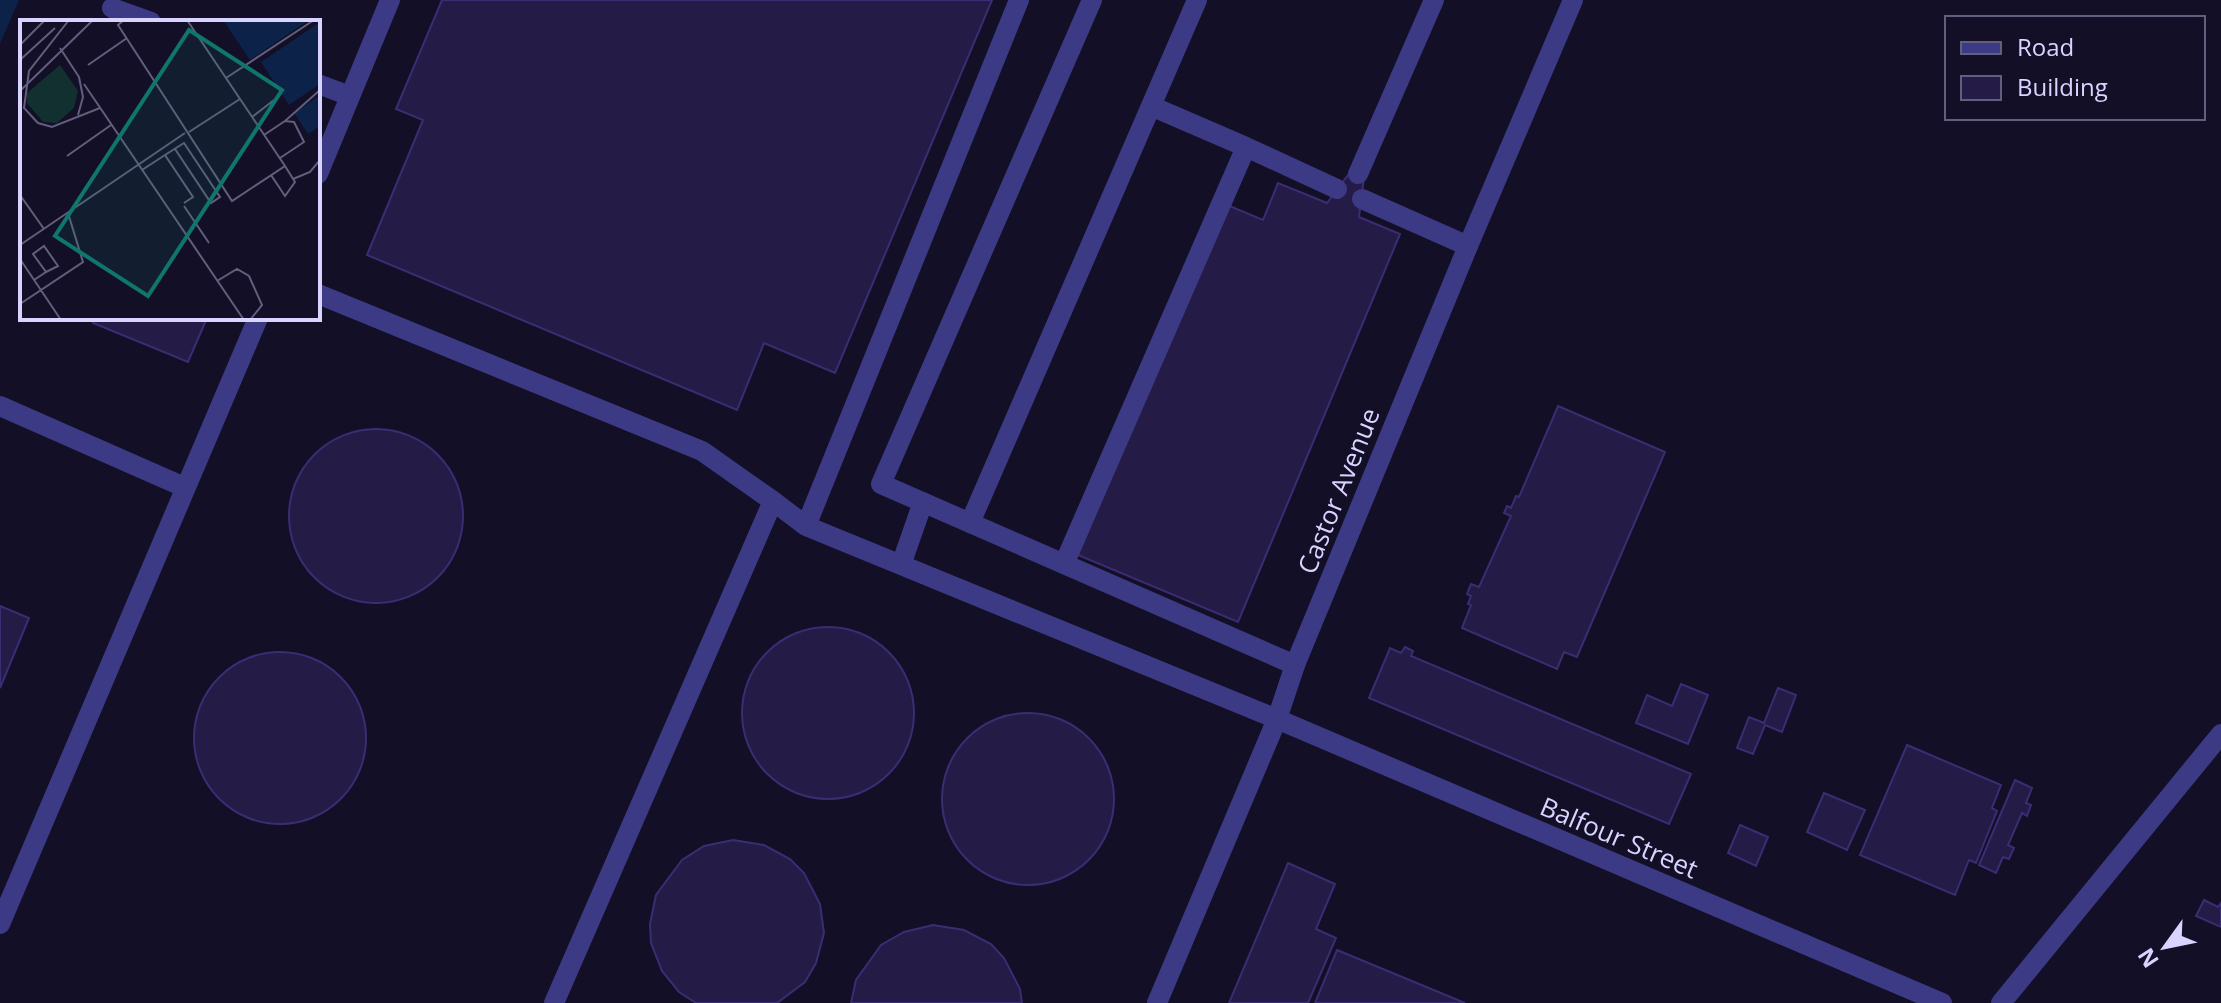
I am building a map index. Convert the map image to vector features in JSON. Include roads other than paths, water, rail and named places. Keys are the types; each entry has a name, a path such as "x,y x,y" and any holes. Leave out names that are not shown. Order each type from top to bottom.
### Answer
{"street":[{"path":"320,169 390,0"},
{"path":"806,526 1019,0"},
{"path":"1092,0 881,484 1295,665"},
{"path":"970,523 1197,0"},
{"path":"1358,174 1434,0"},
{"name":"Castor Avenue","path":"1157,1003 1277,719 1295,665 1468,246 1573,0"},
{"path":"112,8 145,20"},
{"path":"320,85 350,96"},
{"path":"1151,106 1337,189"},
{"path":"1064,564 1246,147"},
{"path":"1362,199 1468,246"},
{"name":"Balfour Street","path":"320,295 702,451 806,526 1277,719 1942,1003"},
{"path":"0,924 257,320"},
{"path":"0,406 184,487"},
{"path":"554,1003 773,501"},
{"path":"901,565 923,502"},
{"path":"2001,1003 2221,734"}],"water":[{"path":"0,0 19,0 0,44"}]}
